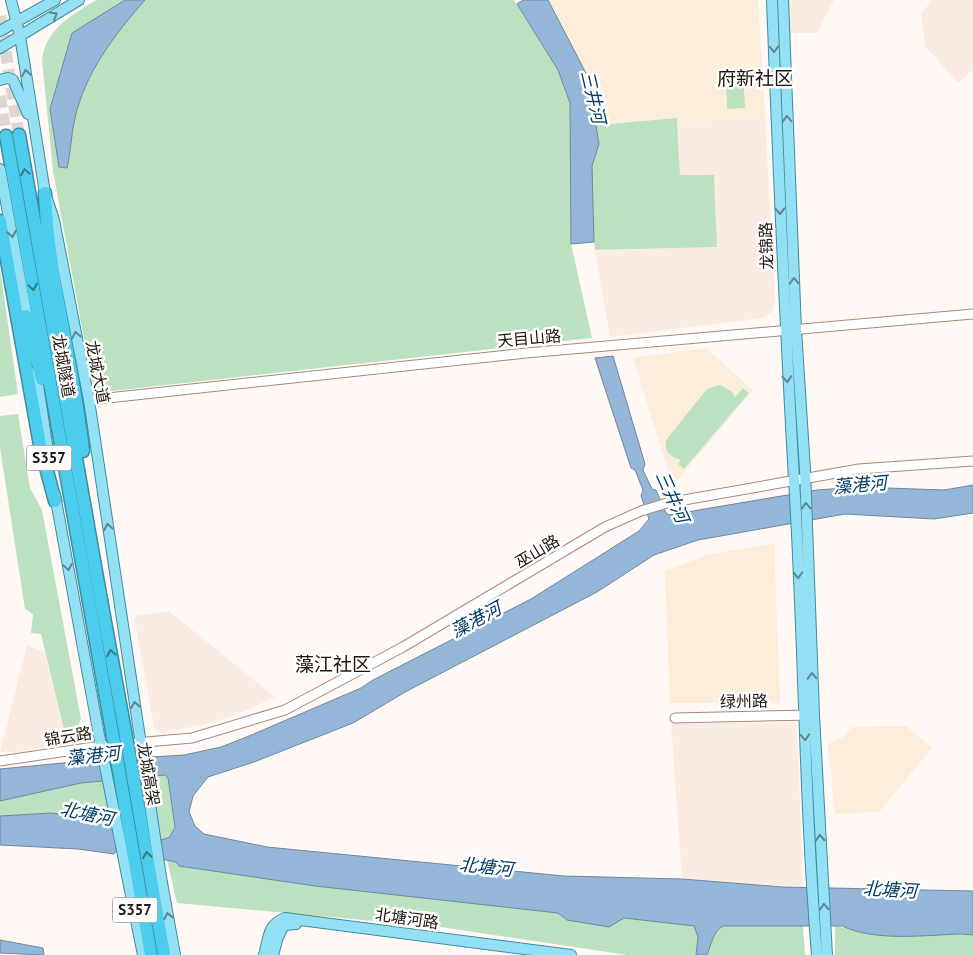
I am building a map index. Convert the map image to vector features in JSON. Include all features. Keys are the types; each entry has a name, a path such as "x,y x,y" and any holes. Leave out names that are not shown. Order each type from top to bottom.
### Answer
{"highway":[{"name":"龙城隧道","path":"12,135 95,600"},
{"path":"45,193 47,231 79,411 95,600"},
{"path":"0,221 40,445 55,500"},
{"path":"26,316 45,392 72,547 95,600"},
{"name":"龙城高架","path":"95,600 151,955"},
{"name":"龙城高架","path":"95,600 164,955"}],"main road":[{"name":"龙城大道","path":"11,0 20,36 45,193 54,220 89,400 141,748"},
{"path":"0,31 55,0"},
{"path":"0,48 79,0"},
{"name":"龙锦路","path":"772,0 784,330 794,485 801,525"},
{"name":"龙锦路","path":"783,0 796,330 805,483 801,525"},
{"path":"0,80 13,80 20,92 36,139"},
{"name":"S357","path":"0,169 26,316 55,500 102,751 143,955"},
{"path":"801,525 808,715 818,887 826,927 827,955"},
{"name":"S357","path":"141,748 161,877 176,955"},
{"path":"816,955 814,927 818,887"},
{"name":"北塘河路","path":"264,955 270,929 275,922 285,918 571,955"},
{"name":"北塘河路","path":"273,955 280,929 284,925 292,924 525,955"}],"street":[{"name":"天目山路","path":"89,400 526,353 973,314"},
{"name":"巫山路","path":"141,748 192,738 285,710 403,646 605,528 641,511 666,503 805,483 859,469 973,461"},
{"name":"绿州路","path":"675,718 808,715"},
{"name":"锦云路","path":"0,761 141,748"}],"shaded area":[{"path":"548,0 758,0 765,116 678,123 677,118 597,125 588,77"},
{"path":"786,0 834,0 817,33 787,33"},
{"path":"932,0 973,0 973,70 958,83 925,46 921,14"},
{"path":"765,116 775,302 773,311 764,318 610,337 595,251 717,246 713,175 680,175 678,123"},
{"path":"706,348 753,390 673,486 633,358"},
{"path":"774,543 780,703 670,703 665,571 707,555"},
{"path":"169,611 275,697 243,712 215,722 162,733 154,727 134,616"},
{"path":"27,645 45,652 67,742 19,752 0,752"},
{"path":"797,722 803,887 682,879 671,724"},
{"path":"906,726 932,748 879,812 835,814 828,744 842,738 852,727"}],"green space":[{"path":"96,0 514,0 558,70 570,103 597,125 677,118 680,175 714,175 717,247 595,250 594,242 571,244 592,338 94,393 53,171 42,60 44,49 54,31 69,18"},
{"path":"743,78 745,108 727,109 726,79"},
{"path":"0,269 18,394 0,397"},
{"path":"720,385 731,391 735,397 743,388 749,393 684,469 678,464 681,460 671,456 667,451 666,440 707,389"},
{"path":"18,414 30,488 42,510 81,719 75,734 67,742 41,634 31,633 33,614 25,609 0,448 0,416"},
{"path":"165,775 168,778 175,827 170,837 161,840 100,820 51,813 0,816 0,801 81,783"},
{"path":"167,860 176,862 179,866 315,886 558,913 567,920 623,918 694,926 803,925 805,955 627,955 441,927 177,903"},
{"path":"835,926 850,929 973,935 973,955 835,955"}],"water":[{"path":"125,0 145,0 112,40 86,85 75,118 67,168 59,167 50,109 72,33"},
{"path":"523,0 548,0 588,77 599,144 592,166 594,242 571,244 570,103 558,70 517,4"},
{"name":"北塘河","path":"613,356 645,464 643,470 652,489 656,490 666,513 669,515 817,490 859,487 944,490 973,485 973,513 934,519 845,514 698,540 654,555 597,592 407,691 353,723 254,762 208,777 193,796 189,812 195,826 204,834 267,847 564,876 682,879 783,887 973,891 973,935 885,936 856,931 842,926 723,926 715,935 707,955 696,955 698,937 694,926 624,918 609,927 567,920 558,913 315,886 179,866 176,862 117,850 114,854 78,849 0,845 0,816 51,813 100,820 161,840 170,837 175,827 168,778 165,775 81,783 0,801 0,769 84,761 184,755 221,747 361,688 373,680 531,599 639,531 649,519 641,496 643,490 635,470 631,468 595,358"},
{"path":"0,940 43,948 44,955 0,953"}],"tunnel":[{"path":"0,16 19,135"},
{"path":"0,96 6,136"}],"district":[{"name":"府新社区","path":"755,78"},
{"name":"藻江社区","path":"333,664"}],"water label":[{"name":"三井河","path":"593,97"},
{"name":"藻港河","path":"860,485"},
{"name":"三井河","path":"672,497"},
{"name":"藻港河","path":"476,620"},
{"name":"藻港河","path":"93,756"}]}
